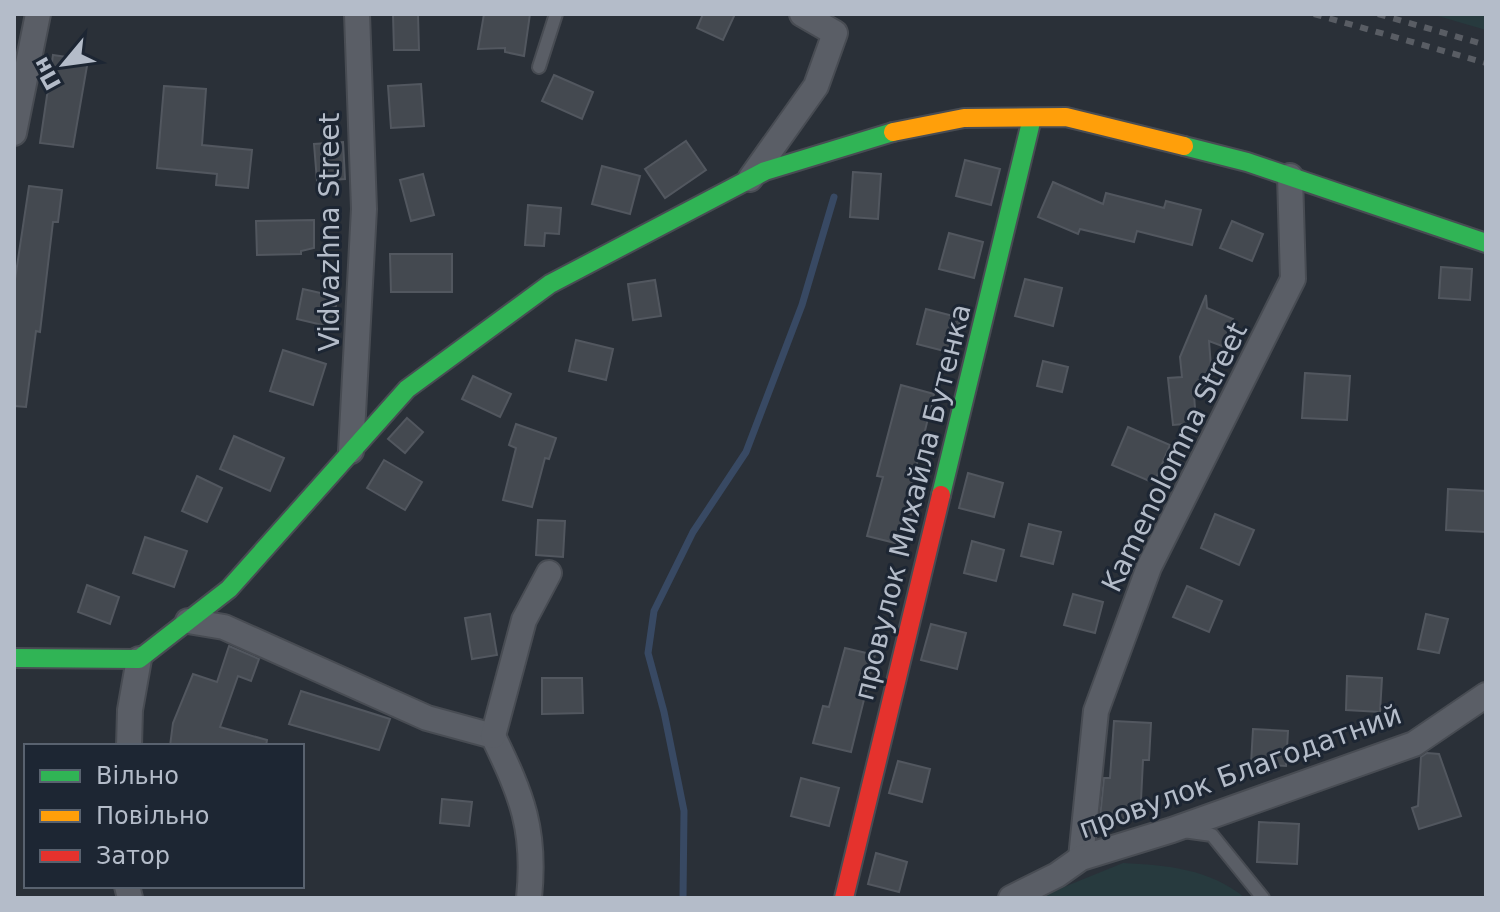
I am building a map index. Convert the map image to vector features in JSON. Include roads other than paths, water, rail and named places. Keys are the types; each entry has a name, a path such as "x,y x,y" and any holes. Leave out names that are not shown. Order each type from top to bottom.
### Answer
{"street":[{"path":"14,133 38,14"},
{"name":"Vidvazhna Street","path":"351,451 364,209 357,14"},
{"path":"750,179 816,86 835,33 802,14"},
{"path":"14,658 139,659 229,589 407,389 550,284 765,171 893,132 964,118 1066,117 1247,162 1486,243"},
{"name":"провулок Михайла Бутенка","path":"844,898 1032,118"},
{"name":"Kamenolomna Street","path":"1081,858 1096,711 1149,567 1293,279 1290,176"},
{"path":"529,898 532,864 522,797 493,736 524,620 549,573"},
{"path":"188,621 224,627 427,718 493,736"},
{"path":"129,744 130,710 139,659"},
{"name":"провулок Благодатний","path":"1011,898 1057,875 1081,858 1172,830 1414,744 1486,695"}],"lane":[{"path":"539,67 556,14"},
{"path":"1172,830 1212,835 1263,898"}],"waterway":[{"path":"683,898 684,811 664,712 648,653 654,611 693,532 746,452 802,305 834,197"}],"railway":[{"path":"1314,14 1486,63"},
{"path":"1378,14 1486,45"}]}
